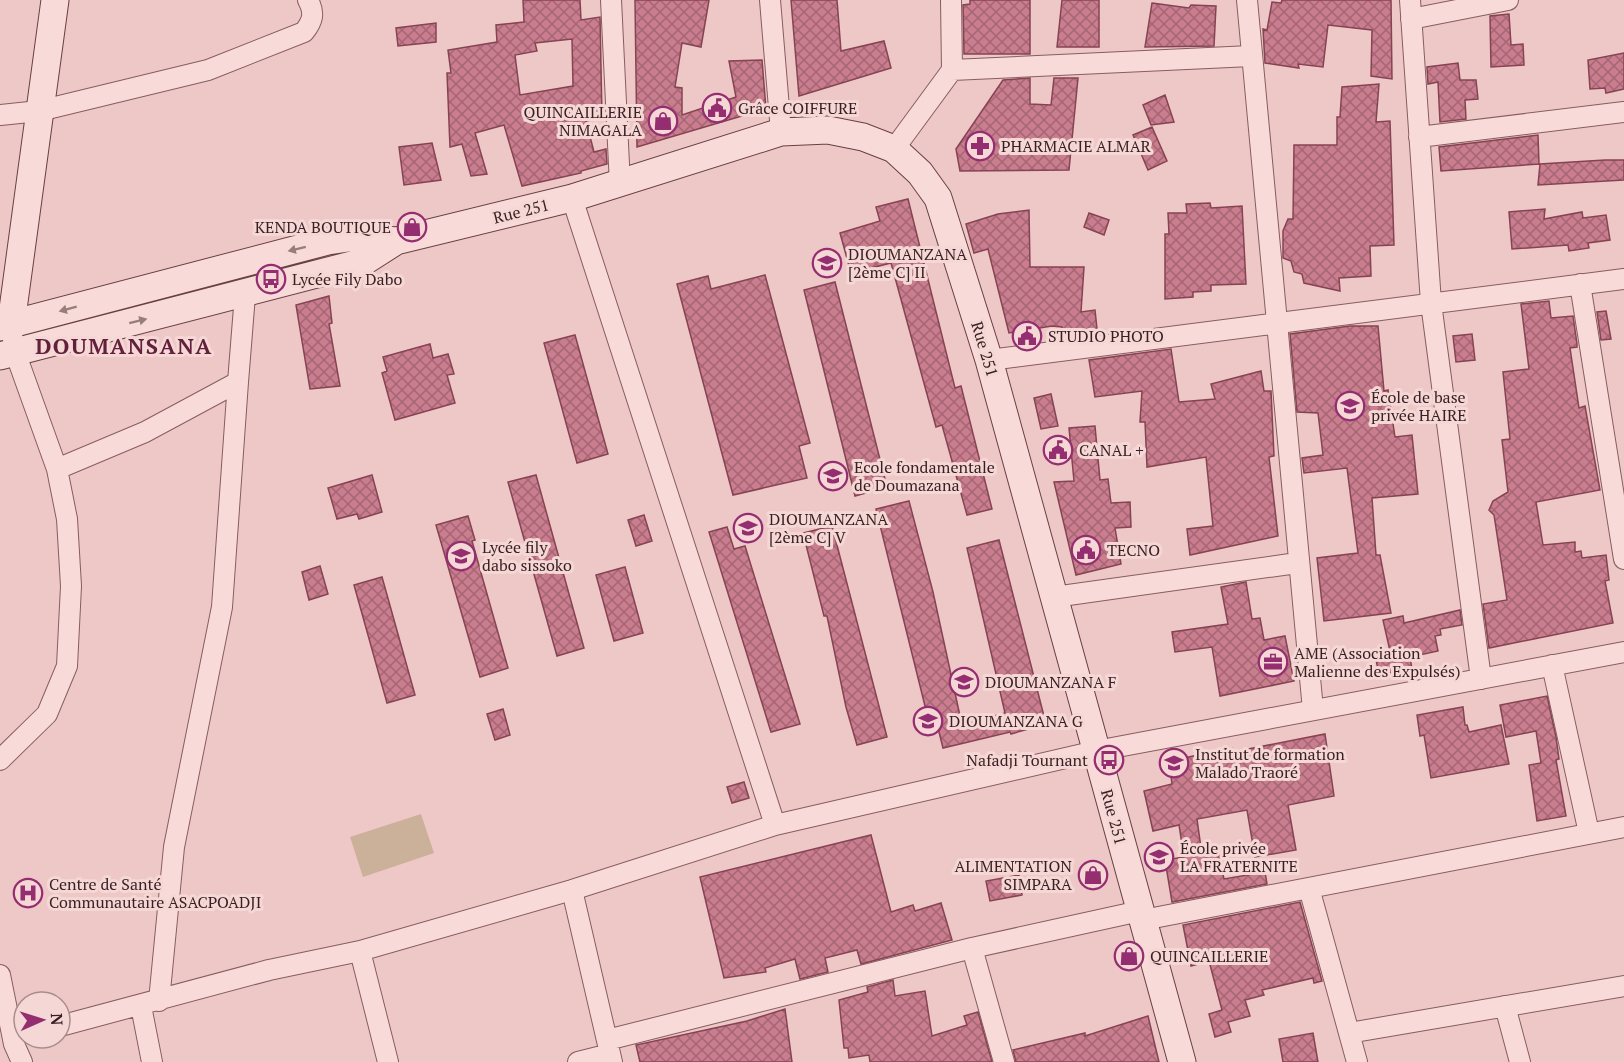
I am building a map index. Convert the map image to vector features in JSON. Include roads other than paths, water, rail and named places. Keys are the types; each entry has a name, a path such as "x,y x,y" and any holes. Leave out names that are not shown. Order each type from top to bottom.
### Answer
{"main road":[{"path":"6,325 55,0"},
{"name":"Rue 251","path":"8,354 244,295 363,262 396,241 620,185 781,132 828,130 863,137 894,149 920,173 938,198 989,360 1182,1062"},
{"name":"Rue 251","path":"6,325 328,241 355,237 396,241"}],"street":[{"path":"0,115 39,111 208,70 304,32 312,21 312,8 308,0"},
{"path":"611,0 620,185"},
{"path":"771,0 781,132"},
{"path":"894,149 952,70 951,0"},
{"path":"1247,0 1297,563 1313,710"},
{"path":"1481,679 1431,303 1410,10 1508,0"},
{"path":"952,70 1251,56"},
{"path":"1419,137 1624,112"},
{"path":"573,198 775,825"},
{"path":"989,360 1624,279"},
{"path":"1580,284 1624,559"},
{"path":"152,1062 150,1003 174,847 222,607 244,295"},
{"path":"0,760 47,714 68,666 67,519 57,469 8,354 6,325"},
{"path":"57,469 145,432 238,382"},
{"path":"1054,597 1297,563"},
{"path":"72,1023 269,970 360,951 572,890 775,825 1096,751 1624,652"},
{"path":"1552,665 1589,833"},
{"path":"578,1062 972,948 1142,915 1309,888 1624,826"},
{"path":"1309,888 1357,1062"},
{"path":"572,890 610,1052"},
{"path":"972,948 1004,1062"},
{"path":"360,951 388,1062"},
{"path":"0,975 12,1014"},
{"path":"1349,1033 1624,986"},
{"path":"1505,1006 1520,1062"}],"place":[{"name":"Grâce COIFFURE","path":"717,108"},
{"name":"QUINCAILLERIE NIMAGALA","path":"663,121"},
{"name":"PHARMACIE ALMAR","path":"980,146"},
{"name":"KENDA BOUTIQUE","path":"412,227"},
{"name":"DIOUMANZANA [2ème C] II","path":"827,263"},
{"name":"Lycée Fily Dabo","path":"271,279"},
{"name":"STUDIO PHOTO","path":"1027,336"},
{"name":"École de base privée HAIRE","path":"1350,406"},
{"name":"CANAL +","path":"1058,450"},
{"name":"Ecole fondamentale de Doumazana","path":"833,476"},
{"name":"DIOUMANZANA [2ème C] V","path":"748,528"},
{"name":"TECNO","path":"1086,550"},
{"name":"Lycée fily dabo sissoko","path":"461,556"},
{"name":"AME (Association Malienne des Expulsés)","path":"1273,662"},
{"name":"DIOUMANZANA F","path":"964,682"},
{"name":"DIOUMANZANA G","path":"928,721"},
{"name":"Nafadji Tournant","path":"1109,760"},
{"name":"Institut de formation Malado Traoré","path":"1174,763"},
{"name":"École privée LA FRATERNITE","path":"1159,857"},
{"name":"ALIMENTATION SIMPARA","path":"1093,875"},
{"name":"Centre de Santé Communautaire ASACPOADJI","path":"28,893"},
{"name":"QUINCAILLERIE","path":"1129,956"}],"district":[{"name":"DOUMANSANA","path":"124,346"}]}
